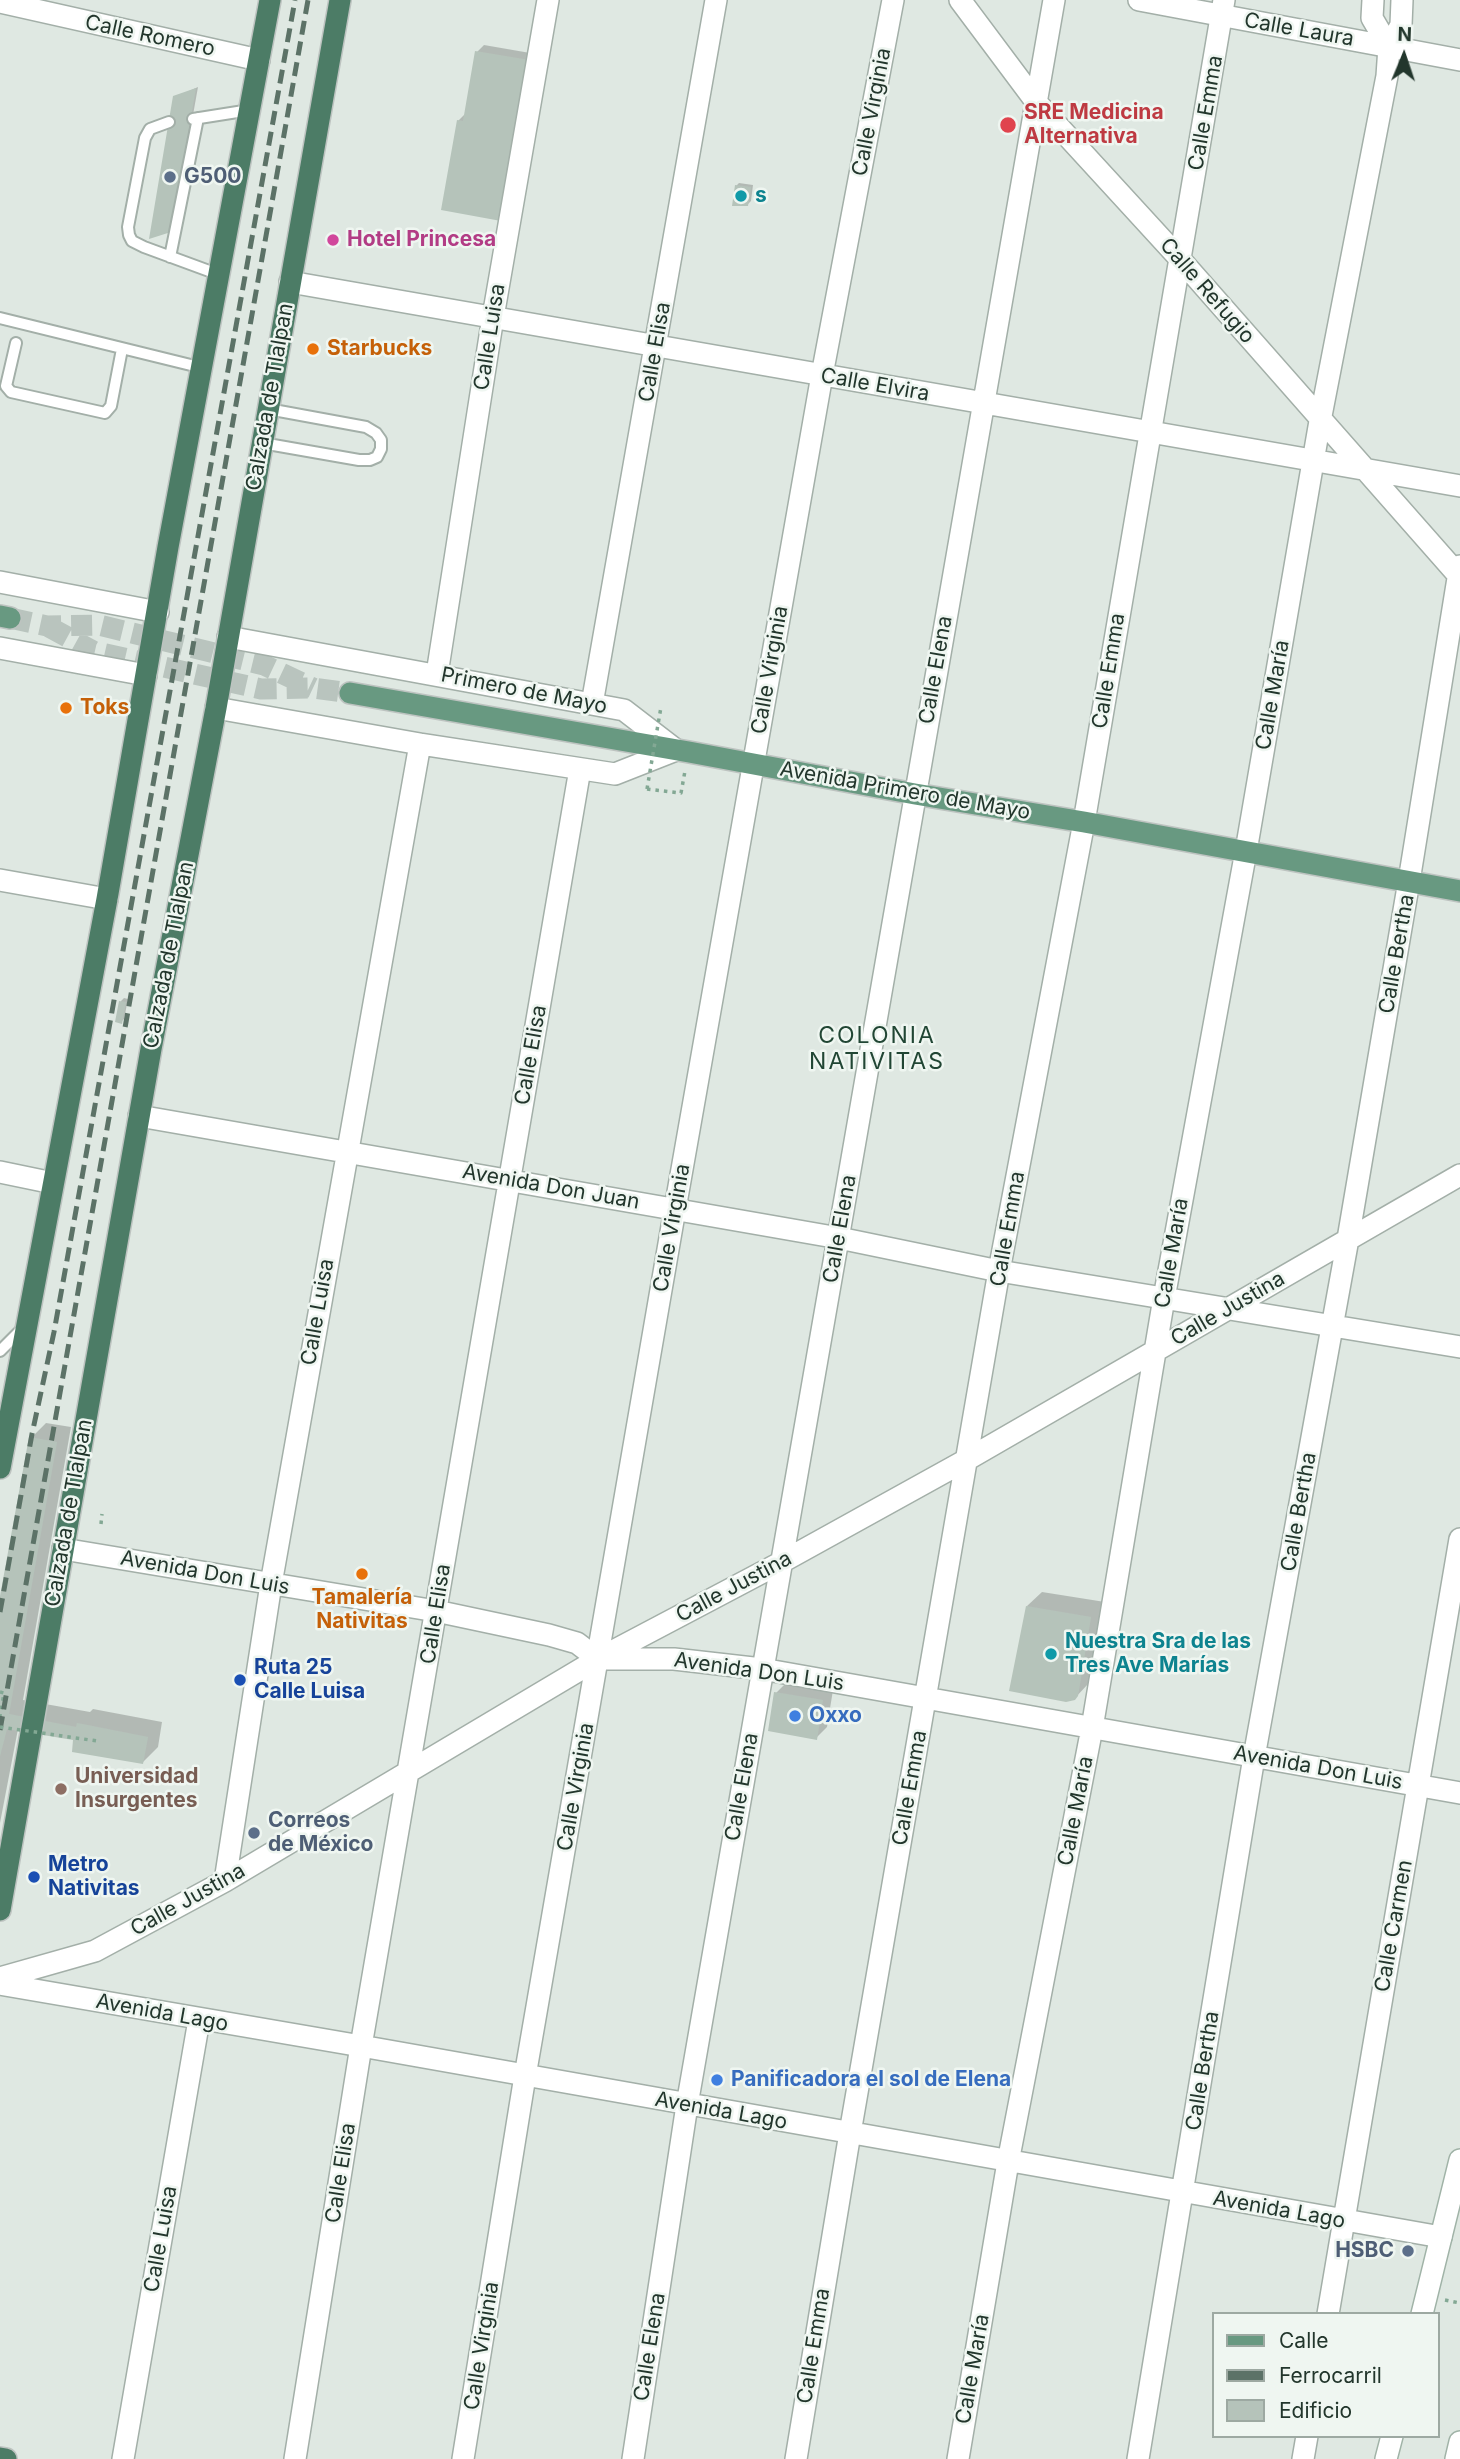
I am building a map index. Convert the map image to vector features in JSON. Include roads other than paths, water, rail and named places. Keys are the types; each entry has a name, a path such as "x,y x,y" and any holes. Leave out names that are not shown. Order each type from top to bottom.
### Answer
{"highway":[{"path":"0,1468 107,899 270,0"},
{"name":"Calzada de Tlalpan","path":"0,1910 139,1116 216,708 341,0"},
{"path":"0,2458 6,2459"}],"main road":[{"name":"Avenida Primero de Mayo","path":"350,694 915,794 1084,821 1460,891"}],"street":[{"name":"Calle Luisa","path":"437,674 493,317 548,0"},
{"name":"Calle Elisa","path":"592,704 716,0"},
{"name":"Calle Virginia","path":"463,2459 525,2076 675,1209 822,375 893,0"},
{"name":"Calle Refugio","path":"960,0 1037,103 1180,259 1363,470 1460,573"},
{"name":"Calle Elena","path":"633,2459 687,2105 1054,0"},
{"name":"Calle Laura","path":"1139,0 1224,8 1388,47 1460,60"},
{"path":"1373,0 1372,18 1388,47"},
{"path":"1388,47 1401,25 1402,0"},
{"name":"Calle Romero","path":"0,2 259,60"},
{"name":"Calle Emma","path":"796,2459 999,1271 1084,821 1149,431 1224,8"},
{"name":"Calle María","path":"958,2459 1008,2162 1092,1728 1164,1298 1246,851 1320,421 1387,76 1388,47"},
{"name":"Calle Elvira","path":"290,282 1460,485"},
{"name":"Calle Bertha","path":"1138,2459 1254,1757 1333,1326 1460,573"},
{"path":"0,582 158,612"},
{"name":"Primero de Mayo","path":"228,636 624,710 676,750"},
{"path":"0,649 146,675"},
{"path":"216,708 615,775 676,750"},
{"name":"Calle Luisa","path":"225,1881 271,1584 420,744"},
{"name":"Calle Elisa","path":"295,2459 361,2046 580,769"},
{"path":"0,880 107,899"},
{"name":"Avenida Don Juan","path":"139,1116 839,1238 999,1271 1460,1348"},
{"path":"0,1172 54,1184"},
{"name":"Calle Justina","path":"0,1978 95,1951 225,1881 598,1659 968,1459 1460,1175"},
{"name":"Calle Carmen","path":"1328,2312 1460,1539"},
{"name":"Avenida Don Luis","path":"63,1549 436,1611 549,1634 577,1643 598,1659 674,1659 762,1669 1460,1793"},
{"name":"Avenida Lago","path":"0,1984 1441,2237"},
{"name":"Calle Luisa","path":"123,2459 200,2020"},
{"path":"1422,2312 1460,2160"},
{"path":"1303,2459 1307,2438"},
{"path":"1386,2459 1391,2438"},
{"path":"1456,2459 1460,2442"}],"lane":[{"path":"170,257 194,119 250,110"},
{"path":"169,122 150,129 145,138 128,227 132,241 220,275"},
{"path":"0,318 202,368"},
{"path":"16,343 6,386 10,392 105,413 111,407 122,349"},
{"path":"262,443 359,460 377,457 381,449 381,440 366,427 268,409"},
{"path":"0,1351 28,1322"}],"tunnel":[{"path":"10,618 47,626 99,625 264,665 313,688"},
{"path":"49,627 93,651 261,689 313,688 350,693"}],"railway":[{"path":"0,1612 32,1434 54,1332 295,0"},
{"path":"0,1730 308,0"}],"place":[{"name":"SRE Medicina Alternativa","path":"1008,125"},
{"name":"G500","path":"170,177"},
{"name":"s","path":"741,196"},
{"name":"Hotel Princesa","path":"333,240"},
{"name":"Starbucks","path":"313,349"},
{"name":"Toks","path":"66,708"},
{"name":"Tamalería Nativitas","path":"362,1574"},
{"name":"Nuestra Sra de las Tres Ave Marías","path":"1051,1654"},
{"name":"Ruta 25 Calle Luisa","path":"240,1680"},
{"name":"Oxxo","path":"795,1716"},
{"name":"Universidad Insurgentes","path":"61,1789"},
{"name":"Correos de México","path":"254,1833"},
{"name":"Metro Nativitas","path":"34,1877"},
{"name":"Panificadora el sol de Elena","path":"717,2080"},
{"name":"HSBC","path":"1408,2251"}],"district":[{"name":"COLONIA NATIVITAS","path":"877,1049"}]}
